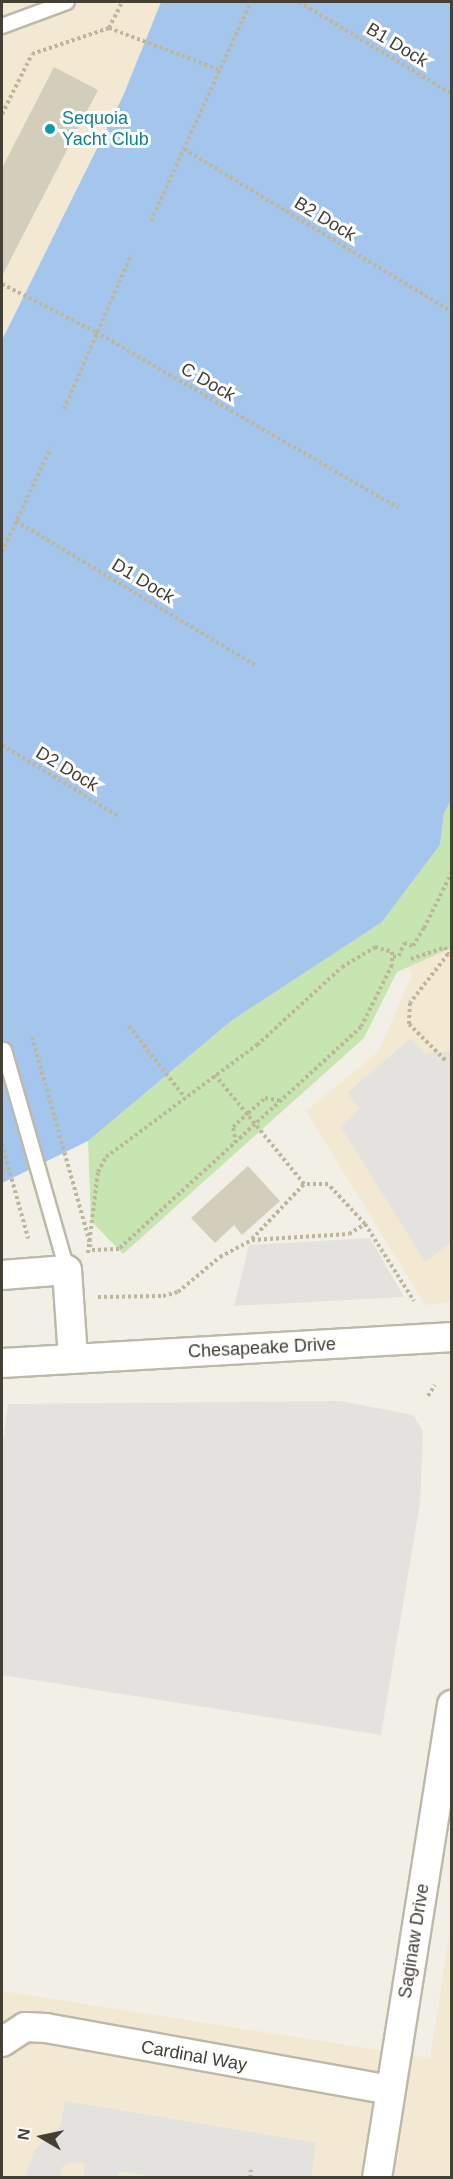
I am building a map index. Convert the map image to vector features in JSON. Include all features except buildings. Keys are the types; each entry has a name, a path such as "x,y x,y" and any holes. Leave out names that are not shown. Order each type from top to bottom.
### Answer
{"street":[{"path":"2,1275 67,1270 73,1359"},
{"name":"Chesapeake Drive","path":"2,1363 452,1337"},
{"name":"Saginaw Drive","path":"377,2178 452,1705"},
{"name":"Cardinal Way","path":"2,2042 25,2027 45,2028 390,2090"}],"lane":[{"path":"2,26 67,2"},
{"path":"4,1050 67,1270"}],"path":[{"path":"109,28 122,2"},
{"path":"151,221 251,2"},
{"name":"B1 Dock","path":"298,2 452,94"},
{"path":"2,114 32,54 109,28 220,70"},
{"name":"B2 Dock","path":"184,149 452,312"},
{"path":"64,409 131,255"},
{"name":"C Dock","path":"2,284 96,332 399,508"},
{"path":"2,552 50,449"},
{"name":"D1 Dock","path":"16,521 255,664"},
{"name":"D2 Dock","path":"2,745 118,816"},
{"path":"393,957 399,956 404,943 412,946 452,872"},
{"path":"92,1250 103,1161 215,1075 257,1046 313,991 365,951 382,946 393,957"},
{"path":"411,959 445,947 448,954 410,1003 409,1024 446,1061"},
{"path":"67,1270 92,1250 119,1249 258,1124 361,1027 393,957"},
{"path":"129,1026 185,1098"},
{"path":"32,1037 85,1227"},
{"path":"215,1075 258,1124 304,1184"},
{"path":"236,1144 233,1127 265,1098 282,1101"},
{"path":"2,1144 28,1238"},
{"path":"94,1297 178,1292 220,1257 252,1240 304,1184 328,1184 365,1224 414,1301"},
{"path":"252,1240 349,1234 365,1224"},
{"path":"428,1396 435,1385"},
{"path":"250,2178 251,2170"}],"shaded area":[{"path":"2,2 161,2 123,96 2,340"},
{"path":"451,799 451,1302 425,1305 306,1111 378,1052 412,975 382,922"},
{"path":"411,1038 425,1054 451,1051 451,1242 425,1262 341,1127 360,1109 347,1093"},
{"path":"370,1238 404,1297 234,1306 249,1245"},
{"path":"341,1401 413,1415 423,1431 420,1504 381,1735 2,1675 2,1447 8,1404"},
{"path":"451,1924 451,2177 2,2177 2,1991 430,2058"},
{"path":"65,2101 316,2143 311,2177 161,2178 119,2171 117,2177 83,2177 85,2163 70,2162 62,2167 60,2177 25,2177 34,2151 61,2125"}],"green space":[{"path":"451,799 451,948 397,972 364,1038 123,1254 91,1221 88,1141 231,1021 382,922 440,845 444,813"}],"water":[{"path":"161,2 451,2 452,799 444,813 440,845 382,922 231,1021 88,1141 2,1183 2,340 123,96"}],"place":[{"name":"Sequoia Yacht Club","path":"50,129"}]}
